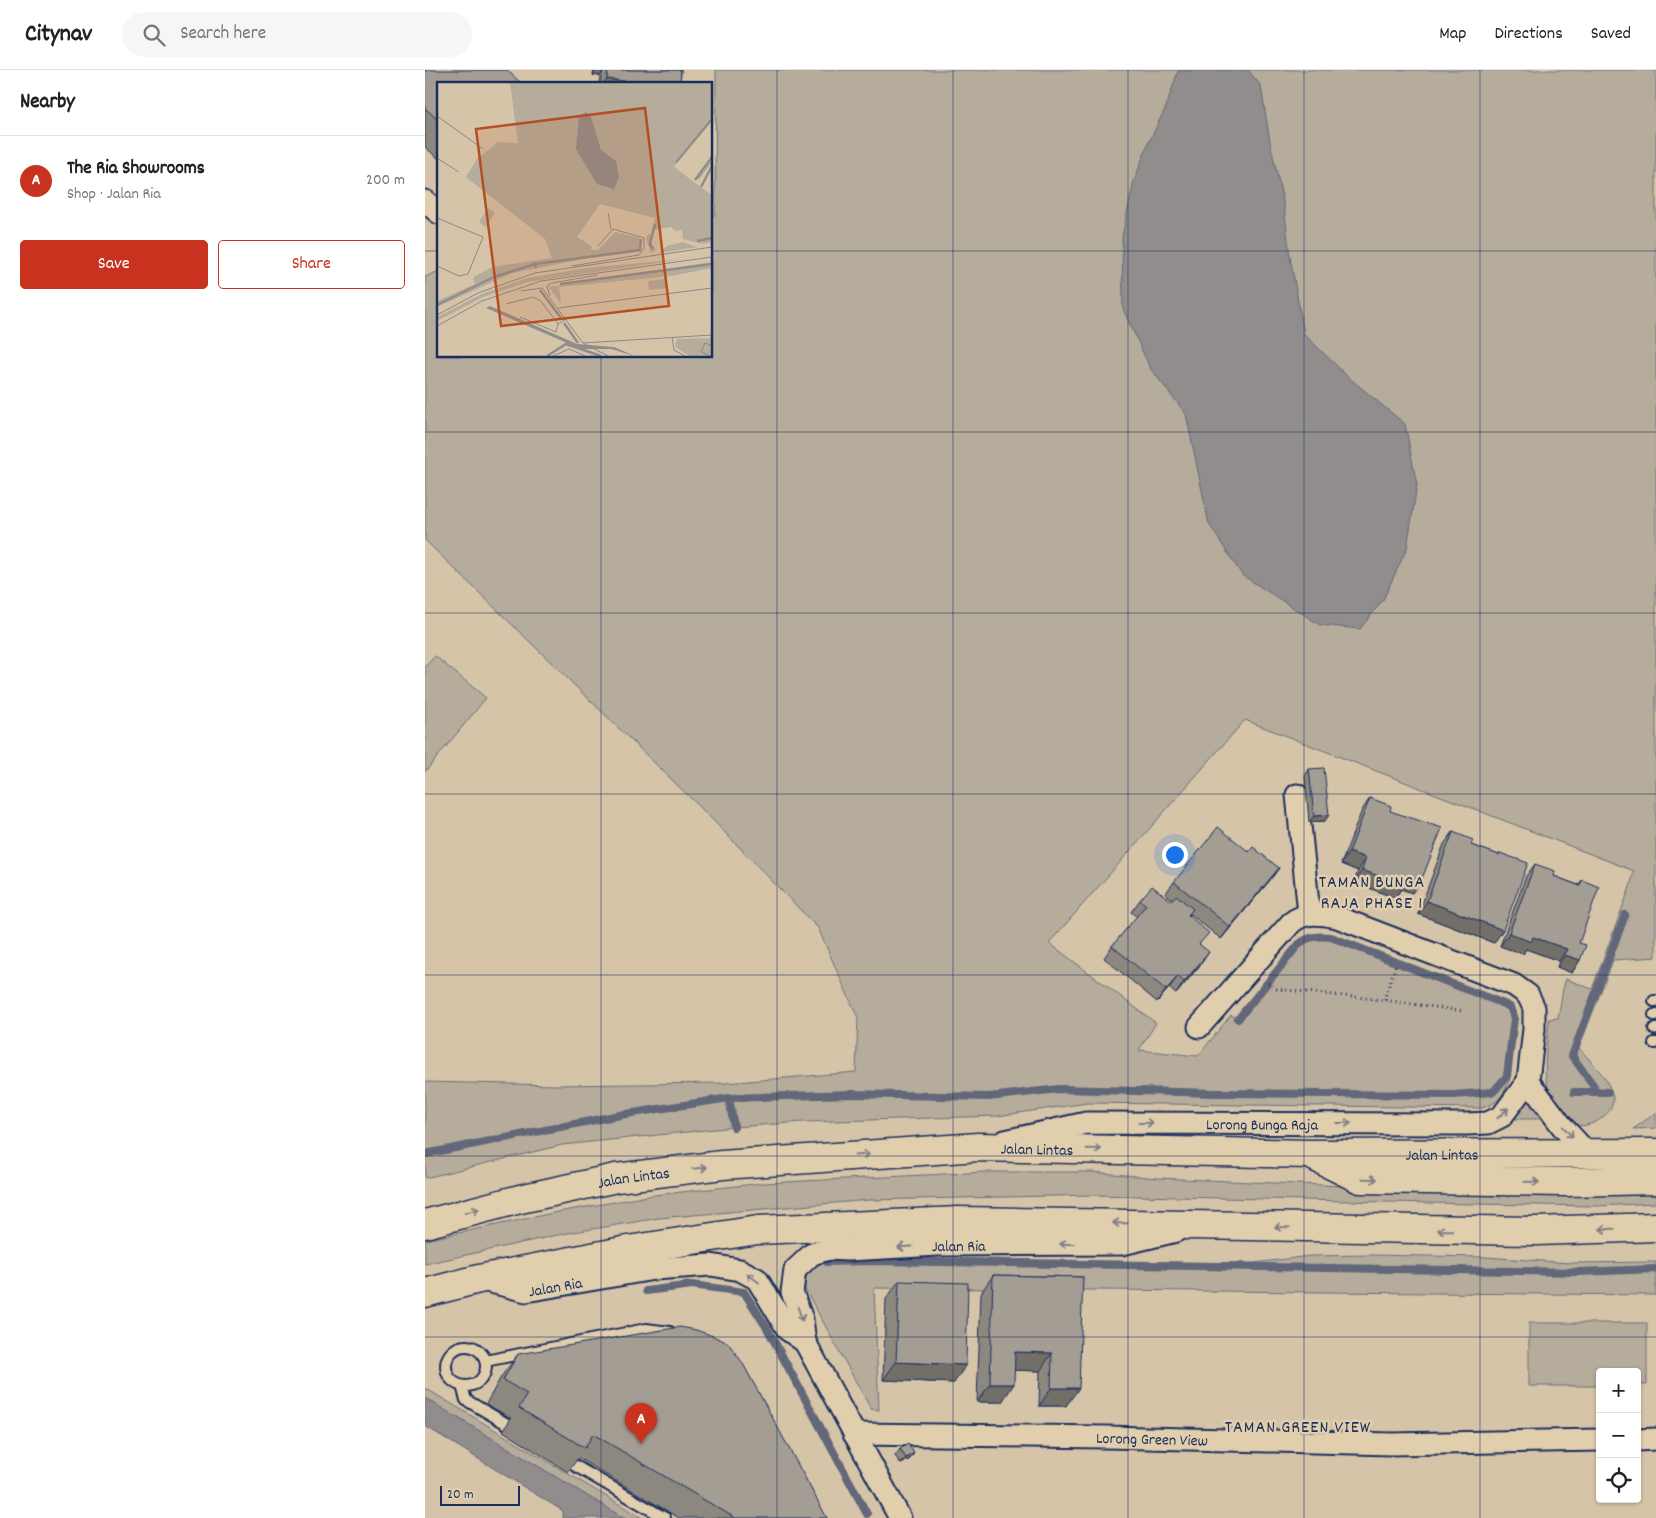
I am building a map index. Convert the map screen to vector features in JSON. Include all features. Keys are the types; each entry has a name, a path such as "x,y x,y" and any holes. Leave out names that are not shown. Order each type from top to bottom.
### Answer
{"highway":[{"name":"Jalan Lintas","path":"425,1224 520,1199 616,1178 722,1165 978,1147 1310,1154 1656,1153"},
{"path":"1310,1154 1361,1179 1565,1182 1656,1180"},
{"path":"425,1293 479,1280 628,1250 758,1230 959,1221 1537,1231 1656,1227"}],"street":[{"path":"425,201 437,211"},
{"path":"1199,1026 1291,922 1299,916 1309,914 1297,796"},
{"name":"Lorong Bunga Raja","path":"978,1147 1086,1123 1488,1123 1502,1116 1528,1081 1535,1023 1534,1008 1528,995 1514,985 1492,976 1337,917 1309,914"},
{"path":"1528,1081 1562,1126 1588,1154"},
{"name":"Jalan Ria","path":"900,1518 805,1342 802,1319 792,1292 795,1270 812,1254 829,1249 847,1250 938,1245 1122,1244 1201,1225"},
{"name":"Jalan Ria","path":"479,1280 526,1290 654,1269 711,1265 740,1270 757,1279 788,1330 805,1342"},
{"name":"Lorong Green View","path":"854,1434 1107,1437 1392,1444 1596,1440"},
{"path":"1641,1440 1656,1439"}],"lane":[{"path":"485,1361 646,1329 679,1333"},
{"path":"471,1346 479,1351 485,1361 487,1366 485,1375 479,1382 471,1386 462,1386 453,1383 448,1376 445,1366 447,1358 453,1350 471,1346"},
{"path":"462,1386 466,1400 507,1424"},
{"path":"573,1464 665,1518"}],"path":[{"path":"1384,1000 1397,964"},
{"path":"1269,984 1277,989 1384,1000 1463,1011"}],"shaded area":[{"path":"716,70 1656,70 1656,957 1613,960 1579,1048 1599,1071 1611,1091 1612,1104 1610,1110 1605,1115 1593,1123 1580,1126 1570,1121 1555,1102 1548,1087 1545,1072 1549,1019 1558,1018 1566,979 1592,989 1630,887 1634,871 1245,720 1049,943 1156,1023 1139,1050 1198,1056 1231,1015 1238,1019 1299,944 1312,937 1331,937 1510,1007 1514,1018 1507,1076 1510,1078 1506,1089 1497,1101 1482,1108 1087,1103 997,1116 803,1122 734,1127 562,1145 425,1178 425,1082 555,1085 725,1083 856,1072 858,1018 818,928 701,808 425,540 425,277 437,272 437,358 713,358 713,215 715,215"},
{"path":"1248,70 1261,86 1270,142 1284,206 1290,257 1304,334 1348,377 1405,424 1417,485 1407,548 1383,600 1360,629 1320,625 1242,575 1209,524 1186,414 1150,368 1123,309 1122,236 1134,181 1148,144 1166,107 1178,71"},
{"path":"435,656 486,698 425,772 425,667"},
{"path":"1528,1093 1547,1119 1512,1119"},
{"path":"1656,1113 1656,1128 1633,1129"},
{"path":"985,1172 1092,1172 1158,1178 1368,1187 1656,1189 1656,1203 1597,1206 1095,1195 869,1200 659,1218 562,1234 425,1264 425,1240 558,1212 654,1195 764,1183"},
{"path":"1310,1256 1485,1257 1571,1263 1656,1262 1656,1295 874,1288 879,1410 871,1409 805,1289 806,1276 813,1267 829,1259 846,1257 1254,1263"},
{"path":"1529,1323 1647,1323 1647,1385 1641,1385 1641,1368 1596,1368 1596,1386 1529,1386"},
{"path":"425,1388 642,1518 622,1517 425,1398"},
{"path":"425,1398 624,1518 563,1518 563,1511 425,1426"}],"building":[{"path":"425,70 507,70 520,82 437,82 437,119 425,108"},
{"path":"608,70 681,70 680,82 632,82 607,79"},
{"path":"1324,768 1329,815 1314,816 1309,769"},
{"path":"1370,798 1391,806 1390,811 1442,828 1421,881 1408,876 1404,885 1362,870 1366,858 1349,852"},
{"path":"1218,827 1249,852 1253,847 1279,868 1230,927 1174,882"},
{"path":"1453,832 1473,840 1471,845 1528,863 1503,930 1427,901"},
{"path":"1535,864 1555,871 1554,876 1580,886 1582,880 1599,887 1579,943 1586,945 1580,960 1565,955 1567,949 1533,937 1531,942 1509,933"},
{"path":"1152,886 1171,901 1176,895 1193,909 1188,915 1209,933 1199,944 1209,952 1184,982 1178,976 1166,990 1112,946 1146,905 1140,900"},
{"path":"993,1275 1083,1277 1079,1388 1051,1388 1052,1353 1015,1352 1014,1384 990,1384"},
{"path":"899,1281 968,1283 966,1365 896,1362"},
{"path":"680,1327 696,1330 728,1343 742,1362 827,1518 735,1518 593,1434 585,1448 519,1408 527,1394 503,1380 518,1354"},
{"path":"908,1444 914,1453 906,1458 900,1449"}],"waterway":[{"path":"1594,1092 1594,1086 1572,1056 1625,915"},
{"path":"729,1098 851,1094 988,1097 1059,1089 1216,1093 1453,1095 1493,1092 1507,1076 1514,1018 1510,1007 1499,1002 1331,937 1314,937 1299,944 1238,1019"},
{"path":"1574,1092 1608,1092"},
{"path":"425,1154 620,1115 729,1098 734,1127"},
{"path":"827,1262 872,1261 1578,1272 1656,1269"},
{"path":"646,1291 692,1285 744,1292 767,1328 867,1514"}],"place":[{"name":"The Ria Showrooms","path":"641,1444"}],"district":[{"name":"TAMAN BUNGA RAJA PHASE 1","path":"1372,891"},
{"name":"TAMAN GREEN VIEW","path":"1298,1426"}]}
